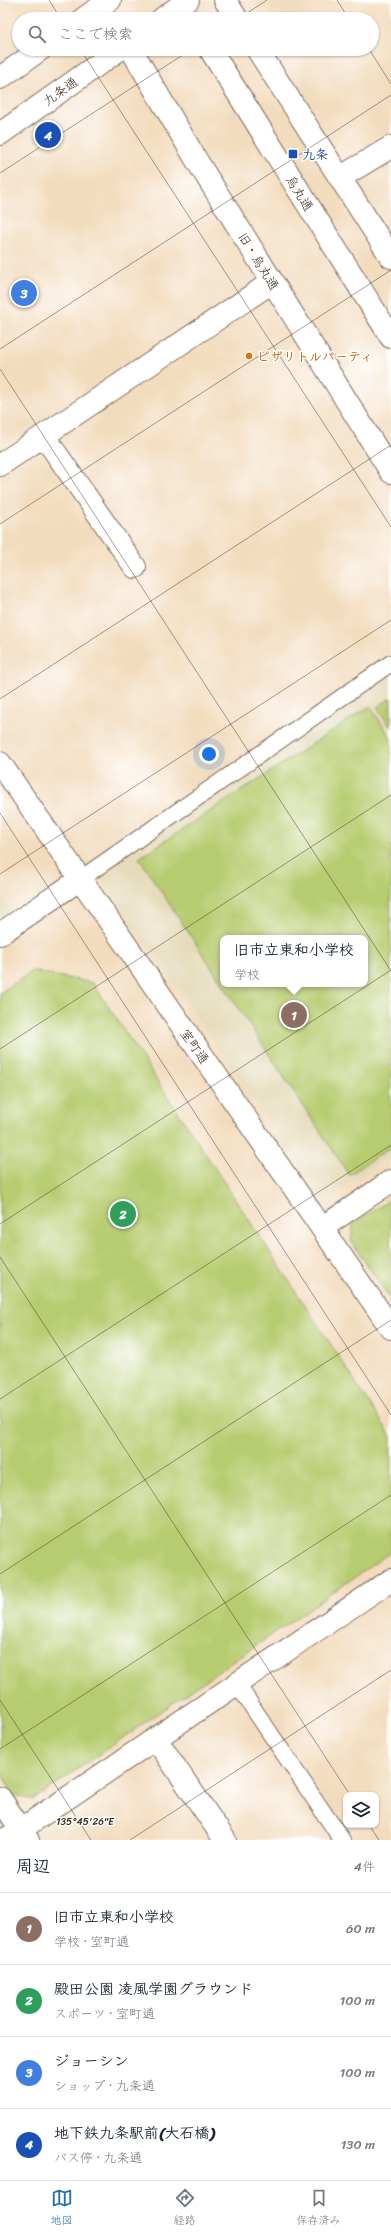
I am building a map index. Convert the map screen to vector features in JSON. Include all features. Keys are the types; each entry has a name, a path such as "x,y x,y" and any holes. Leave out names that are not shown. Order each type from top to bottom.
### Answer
{"street":[{"path":"93,12 110,0"},
{"path":"225,0 233,12"},
{"path":"174,12 185,6"},
{"path":"0,78 31,56"},
{"name":"九条通","path":"0,134 110,56"},
{"name":"旧・烏丸通","path":"135,56 272,282 391,472"},
{"name":"烏丸通","path":"214,56 391,336"},
{"path":"261,56 341,177 391,257"},
{"path":"341,177 391,147"},
{"path":"0,465 272,282"},
{"path":"44,436 135,567"},
{"name":"室町通","path":"0,763 79,880 391,1328"},
{"path":"0,934 79,880"},
{"path":"322,1228 391,1181"},
{"path":"0,1798 18,1836 156,1738 391,1580"},
{"path":"156,1738 225,1840"}],"lane":[{"path":"79,880 391,663"},
{"path":"237,1684 342,1840"}],"shaded area":[{"path":"391,667 391,1157 324,1201 98,874"},
{"path":"0,893 14,913 0,923"}],"green space":[{"path":"391,698 391,728 377,707"},
{"path":"370,706 391,738 391,1147 349,1175 224,987 368,987 368,935 220,935 220,980 139,858"},
{"path":"32,971 93,983 391,1436 391,1552 33,1800 13,1795 0,1770 0,993"},
{"path":"391,1199 391,1300 351,1241 353,1224"}],"place":[{"name":"地下鉄九条駅前(大石橋)","path":"48,135"},
{"name":"九条","path":"293,154"},
{"name":"ジョーシン","path":"24,293"},
{"name":"ピザリトルパーティ","path":"249,356"},
{"name":"旧市立東和小学校","path":"294,1015"},
{"name":"殿田公園 凌風学園グラウンド","path":"123,1214"}]}
